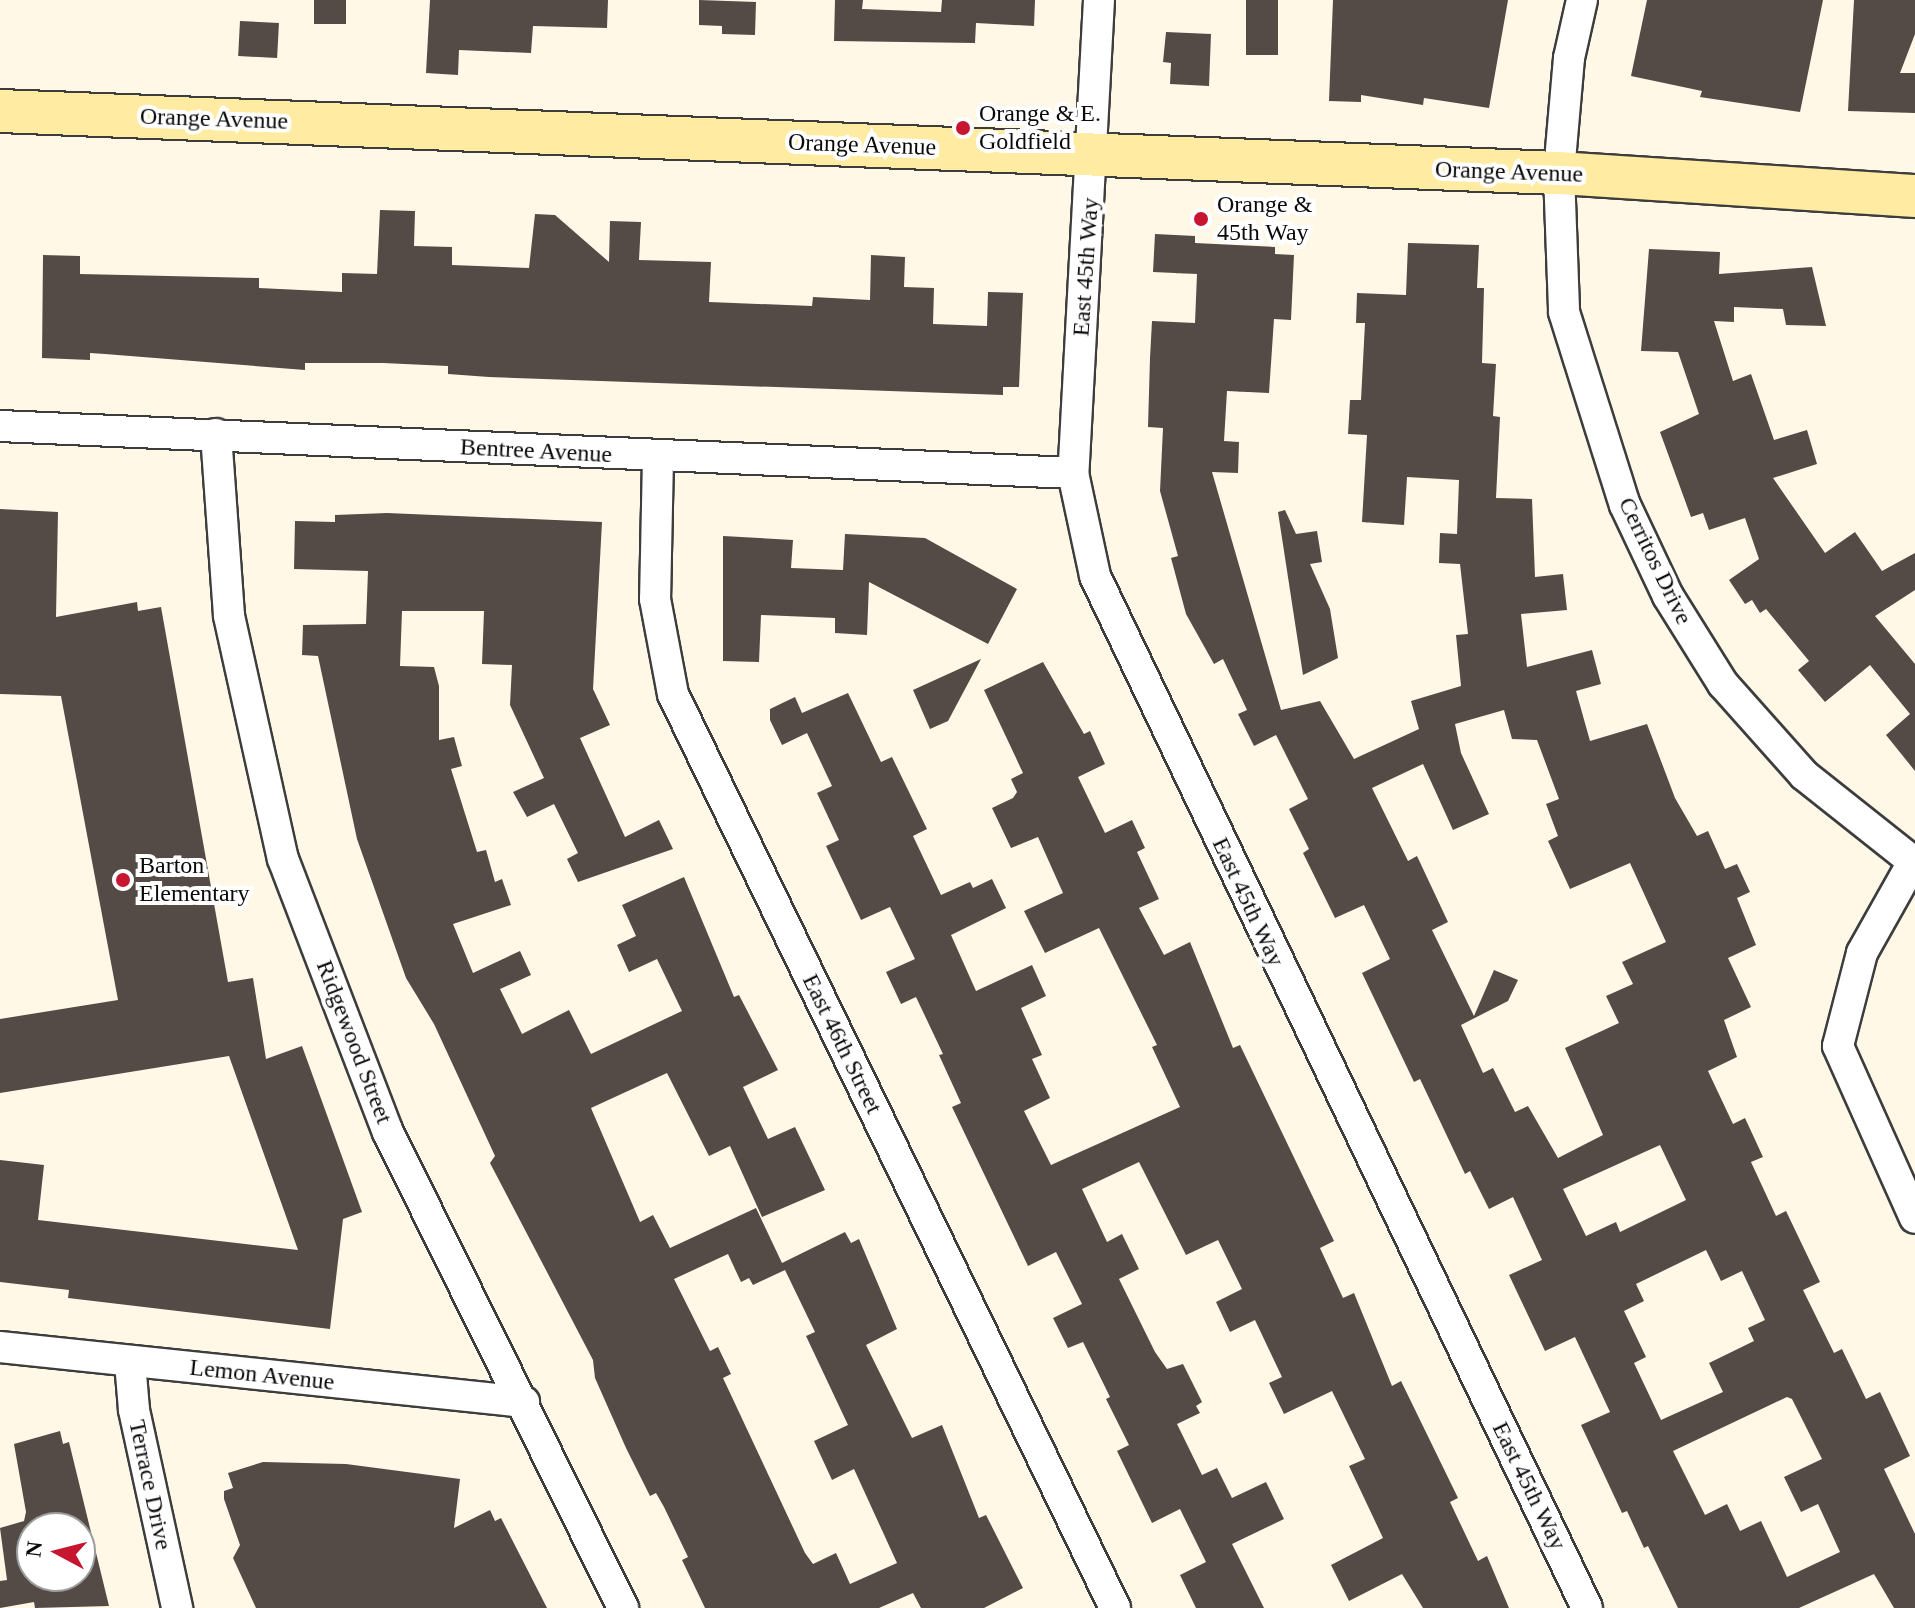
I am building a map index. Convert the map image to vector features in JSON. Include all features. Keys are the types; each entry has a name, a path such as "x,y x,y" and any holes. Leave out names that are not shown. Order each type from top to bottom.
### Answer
{"street":[{"name":"East 45th Way","path":"1099,0 1093,156 1073,473 1095,576 1587,1608"},
{"name":"Cerritos Drive","path":"1582,0 1569,58 1559,173 1564,312 1625,505 1668,596 1723,684 1804,775 1914,863"},
{"name":"Orange Avenue","path":"0,111 1559,173 1915,196"},
{"name":"Bentree Avenue","path":"0,426 216,434 658,458 1073,473"},
{"name":"Ridgewood Street","path":"216,434 229,616 283,859 388,1132 524,1402 623,1608"},
{"name":"East 46th Street","path":"658,458 655,599 673,694 1115,1608"},
{"path":"1914,863 1862,953 1838,1046 1915,1218"},
{"name":"Lemon Avenue","path":"0,1347 524,1402"},
{"name":"Terrace Drive","path":"130,1362 134,1410 177,1608"}],"building":[{"path":"314,0 346,0 346,24 314,24"},
{"path":"430,0 608,0 607,28 533,26 531,53 459,50 458,75 426,73"},
{"path":"699,0 756,2 755,35 722,34 722,26 699,25"},
{"path":"835,0 863,0 862,9 941,12 942,0 1035,0 1034,26 976,23 975,43 834,41"},
{"path":"1246,0 1278,0 1278,55 1246,55"},
{"path":"1333,0 1508,0 1489,108 1424,98 1423,105 1361,95 1361,102 1329,101"},
{"path":"1647,0 1823,0 1800,112 1700,97 1702,91 1631,76"},
{"path":"1854,0 1915,0 1915,34 1900,73 1915,73 1915,113 1848,111"},
{"path":"240,21 279,23 277,58 238,56"},
{"path":"1166,32 1211,34 1209,86 1170,84 1171,63 1163,62"},
{"path":"380,210 415,211 414,246 452,247 452,265 529,268 535,214 555,215 609,262 610,221 641,222 639,260 711,262 709,302 812,306 813,297 870,300 871,255 905,257 904,287 934,288 933,324 987,326 988,292 1023,293 1019,387 1003,387 1003,395 489,377 448,374 448,366 383,363 305,363 305,370 90,353 90,360 42,358 43,255 80,256 80,274 259,278 259,288 342,292 342,273 377,274"},
{"path":"1155,234 1195,236 1195,243 1275,247 1275,254 1294,255 1291,320 1274,319 1269,393 1227,391 1224,441 1239,442 1238,473 1212,472 1281,710 1320,701 1354,759 1419,729 1411,701 1461,686 1456,635 1468,634 1460,564 1439,563 1440,533 1457,534 1459,480 1407,477 1404,525 1362,522 1367,435 1348,434 1350,400 1361,400 1365,323 1356,323 1357,293 1406,295 1408,243 1479,245 1477,288 1484,288 1482,363 1496,364 1493,416 1500,417 1496,498 1532,499 1535,577 1563,574 1567,610 1521,614 1527,667 1592,650 1601,684 1576,691 1590,741 1647,724 1675,798 1697,836 1708,831 1725,869 1737,864 1750,892 1737,898 1756,945 1728,958 1751,1007 1724,1020 1737,1057 1708,1071 1733,1124 1745,1118 1763,1157 1751,1162 1776,1216 1786,1211 1820,1282 1803,1290 1834,1353 1842,1349 1866,1399 1880,1392 1910,1456 1884,1469 1915,1534 1915,1608 1894,1608 1874,1574 1799,1608 1678,1608 1648,1546 1644,1548 1627,1511 1622,1513 1581,1425 1610,1412 1575,1337 1545,1351 1509,1275 1542,1260 1513,1197 1489,1209 1470,1171 1465,1174 1420,1079 1414,1082 1362,973 1390,959 1364,905 1335,918 1303,853 1309,849 1289,809 1308,799 1276,735 1254,746 1238,714 1247,710 1223,659 1214,664 1186,614 1171,558 1178,556 1160,491 1163,428 1148,427 1150,358 1152,321 1195,323 1197,274 1153,272","holes":["1504,710 1512,739 1537,740 1559,799 1546,804 1558,836 1548,841 1570,889 1630,863 1666,942 1622,962 1633,984 1606,996 1619,1023 1565,1048 1603,1135 1558,1158 1528,1106 1515,1112 1493,1068 1483,1073 1461,1025 1508,1001 1518,980 1494,970 1474,1016 1432,930 1448,922 1417,856 1408,861 1372,788 1423,764 1453,830 1489,814 1461,753 1455,724","1660,1145 1686,1200 1620,1232 1616,1222 1586,1236 1563,1189","1706,1250 1721,1281 1742,1271 1765,1320 1748,1328 1754,1341 1709,1363 1723,1392 1661,1420 1634,1363 1646,1357 1624,1311 1644,1301 1636,1284","1787,1397 1792,1399 1822,1459 1784,1477 1801,1512 1818,1504 1840,1552 1787,1577 1761,1521 1740,1531 1727,1504 1705,1515 1673,1451"]},
{"path":"1649,249 1720,252 1719,274 1812,267 1826,326 1786,325 1783,309 1734,307 1734,322 1714,321 1733,381 1751,374 1774,440 1807,430 1817,464 1773,478 1825,553 1855,532 1882,571 1915,553 1915,590 1875,616 1915,664 1915,771 1886,735 1910,714 1870,665 1825,702 1798,670 1809,661 1766,609 1760,613 1752,600 1745,604 1729,580 1759,559 1745,518 1709,530 1703,513 1691,517 1660,432 1699,414 1678,352 1641,351"},
{"path":"0,509 58,512 56,617 137,602 138,611 161,607 228,982 253,978 266,1059 302,1046 362,1212 343,1219 330,1329 68,1298 69,1290 0,1282 0,1160 44,1165 38,1220 298,1250 229,1056 0,1093 0,1019 118,1000 61,696 0,694"},
{"path":"1285,510 1296,534 1317,531 1322,562 1310,564 1330,609 1338,658 1303,675 1278,512"},
{"path":"387,513 602,522 593,689 610,725 580,738 625,837 659,820 673,849 578,882 567,859 578,853 554,804 527,817 513,792 544,778 510,705 512,665 482,664 484,611 402,611 400,666 434,667 439,686 439,740 454,737 462,766 451,769 477,852 486,850 495,882 502,879 511,905 453,924 473,973 520,951 531,975 500,989 522,1034 569,1010 591,1054 682,1011 657,959 629,972 617,945 636,936 622,905 684,877 734,997 739,995 778,1070 743,1087 768,1139 795,1127 825,1190 762,1217 730,1146 709,1156 667,1073 591,1108 640,1222 653,1215 670,1248 756,1208 782,1263 845,1232 851,1243 859,1239 897,1329 866,1345 912,1438 942,1425 979,1518 986,1515 1023,1588 984,1608 921,1608 913,1593 879,1608 705,1608 682,1560 688,1557 664,1507 656,1493 650,1496 626,1448 595,1378 593,1360 490,1163 495,1156 434,1024 406,978 357,839 318,656 302,655 303,625 366,624 368,571 294,569 295,521 335,522 335,515","holes":["728,1254 741,1282 749,1278 753,1285 785,1270 815,1332 806,1336 848,1425 814,1441 832,1480 854,1469 897,1563 850,1584 836,1553 813,1564 805,1553 723,1378 731,1374 718,1347 710,1351 674,1279"]},
{"path":"845,534 925,538 1017,589 988,644 869,582 867,635 835,633 835,618 761,615 759,662 723,661 723,536 793,540 791,568 843,570"},
{"path":"981,659 948,721 930,729 913,690"},
{"path":"1043,662 1084,734 1090,731 1105,764 1078,777 1105,833 1132,820 1145,848 1137,852 1159,899 1139,908 1164,955 1190,942 1233,1048 1240,1045 1334,1241 1320,1248 1343,1298 1354,1293 1392,1386 1401,1381 1458,1498 1450,1502 1478,1561 1487,1556 1509,1608 1423,1608 1402,1574 1349,1601 1331,1565 1383,1538 1349,1466 1365,1459 1332,1391 1284,1414 1269,1383 1282,1377 1255,1320 1230,1332 1216,1302 1242,1289 1218,1240 1186,1255 1139,1162 1082,1189 1107,1242 1122,1234 1139,1269 1119,1279 1155,1352 1167,1369 1183,1364 1202,1402 1196,1406 1200,1413 1177,1424 1202,1475 1217,1468 1232,1498 1266,1482 1284,1519 1232,1544 1264,1608 1196,1608 1180,1575 1206,1562 1180,1509 1152,1523 1117,1451 1129,1445 1106,1399 1110,1397 1083,1342 1068,1348 1053,1318 1082,1304 1056,1252 1028,1266 952,1107 961,1103 939,1055 943,1054 916,997 901,1004 886,972 915,959 890,907 861,920 826,846 839,840 817,793 832,786 807,733 782,745 770,720 770,709 795,697 802,713 848,693 881,762 892,757 927,829 913,836 941,895 970,882 973,888 992,879 1006,908 951,935 976,991 1032,965 1046,996 1021,1008 1042,1055 1032,1059 1050,1098 1024,1111 1051,1165 1180,1107 1152,1047 1157,1045 1099,928 1045,953 1024,911 1063,893 1038,837 1011,848 992,808 1013,798 1017,792 1011,779 1023,773 984,690"},
{"path":"60,1431 63,1444 69,1442 86,1512 26,1512 14,1444"},
{"path":"263,1462 346,1464 460,1479 454,1528 490,1510 495,1521 501,1518 547,1608 256,1608 233,1558 240,1545 224,1491 233,1488 228,1473"},
{"path":"16,1523 16,1592 96,1592 96,1553 109,1606 35,1608 34,1602 0,1608 0,1581 7,1580 0,1528"}],"place":[{"name":"Orange & E. Goldfield","path":"963,128"},
{"name":"Orange & 45th Way","path":"1201,219"},
{"name":"Barton Elementary","path":"123,880"}]}
